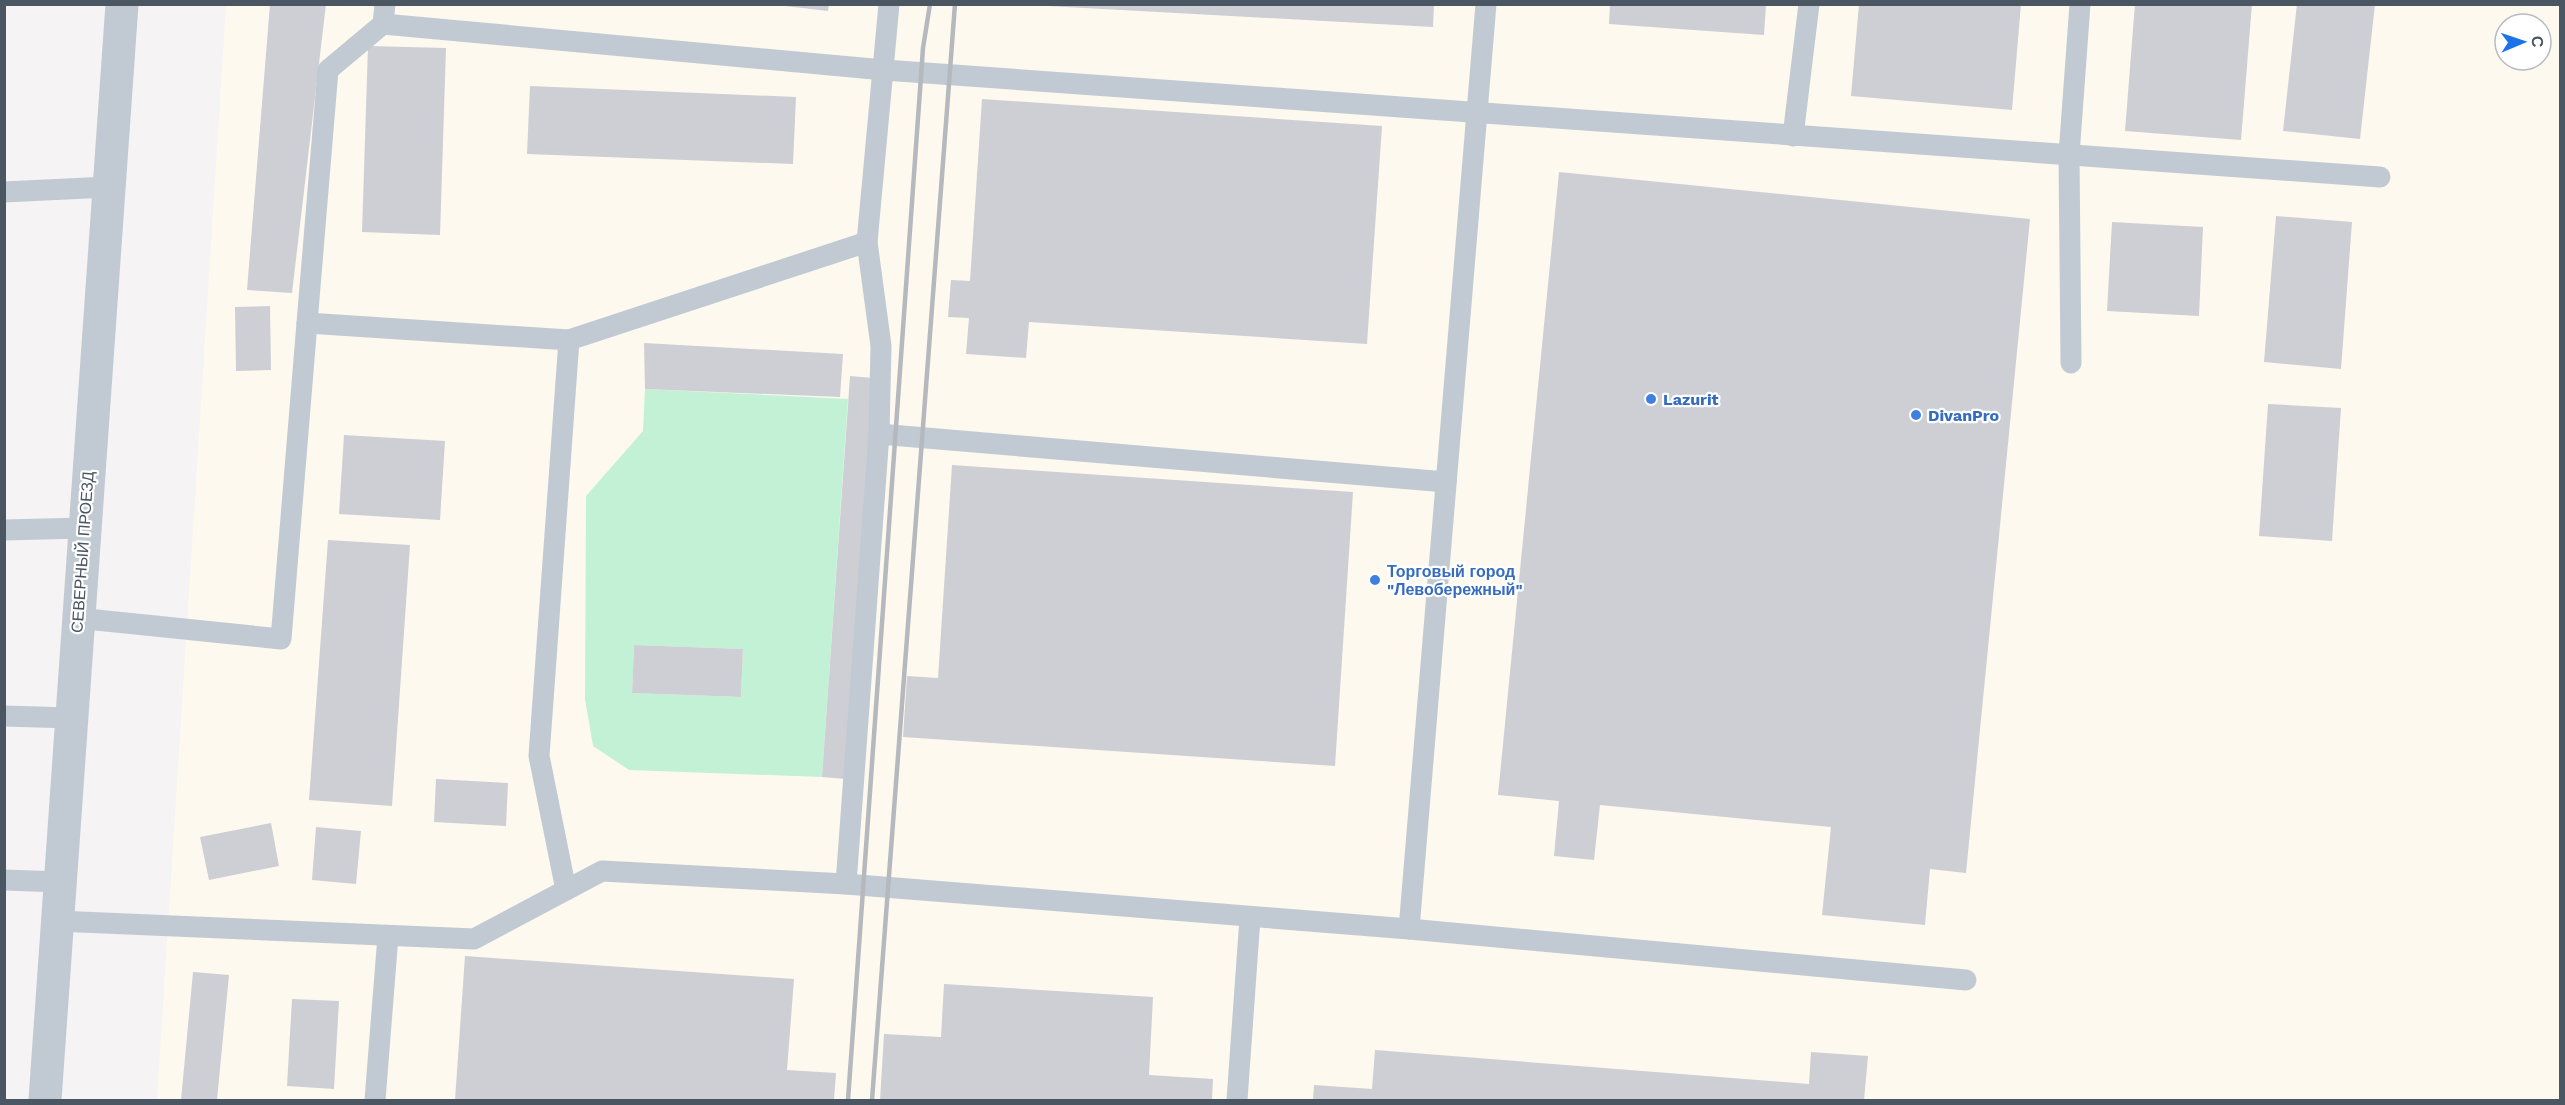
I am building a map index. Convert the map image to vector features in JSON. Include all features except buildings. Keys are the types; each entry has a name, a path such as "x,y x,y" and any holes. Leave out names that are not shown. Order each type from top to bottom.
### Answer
{"street":[{"name":"СЕВЕРНЫЙ ПРОЕЗД","path":"45,1101 77,618 122,4"}],"lane":[{"path":"846,884 879,434 881,346 867,242 889,4"},
{"path":"1409,929 1486,4"},
{"path":"1793,136 1809,4"},
{"path":"2071,363 2069,155 2080,4"},
{"path":"77,618 281,639 328,70 384,14 884,70 2380,177"},
{"path":"4,192 108,187"},
{"path":"307,323 569,340 867,242"},
{"path":"566,890 539,756 569,340"},
{"path":"879,434 1446,482"},
{"path":"4,531 84,528"},
{"path":"4,716 72,718"},
{"path":"57,921 474,939 602,871 846,884 1409,929 1966,980"},
{"path":"4,880 61,882"},
{"path":"1237,1101 1250,918"},
{"path":"375,1101 387,936"}],"shaded area":[{"name":"Торговый город \"Левобережный\"","path":"226,5 2560,5 2560,1100 157,1100"}],"green space":[{"path":"645,389 848,399 822,777 629,770 593,746 585,699 586,496 643,431","holes":["634,645 743,649 741,697 632,693"]}],"railway":[{"path":"848,1100 923,48 930,4"},
{"path":"872,1100 955,4"}],"place":[{"name":"Lazurit","path":"1651,399"},
{"name":"DivanPro","path":"1916,415"},
{"name":"Торговый город \"Левобережный\"","path":"1375,580"}]}
